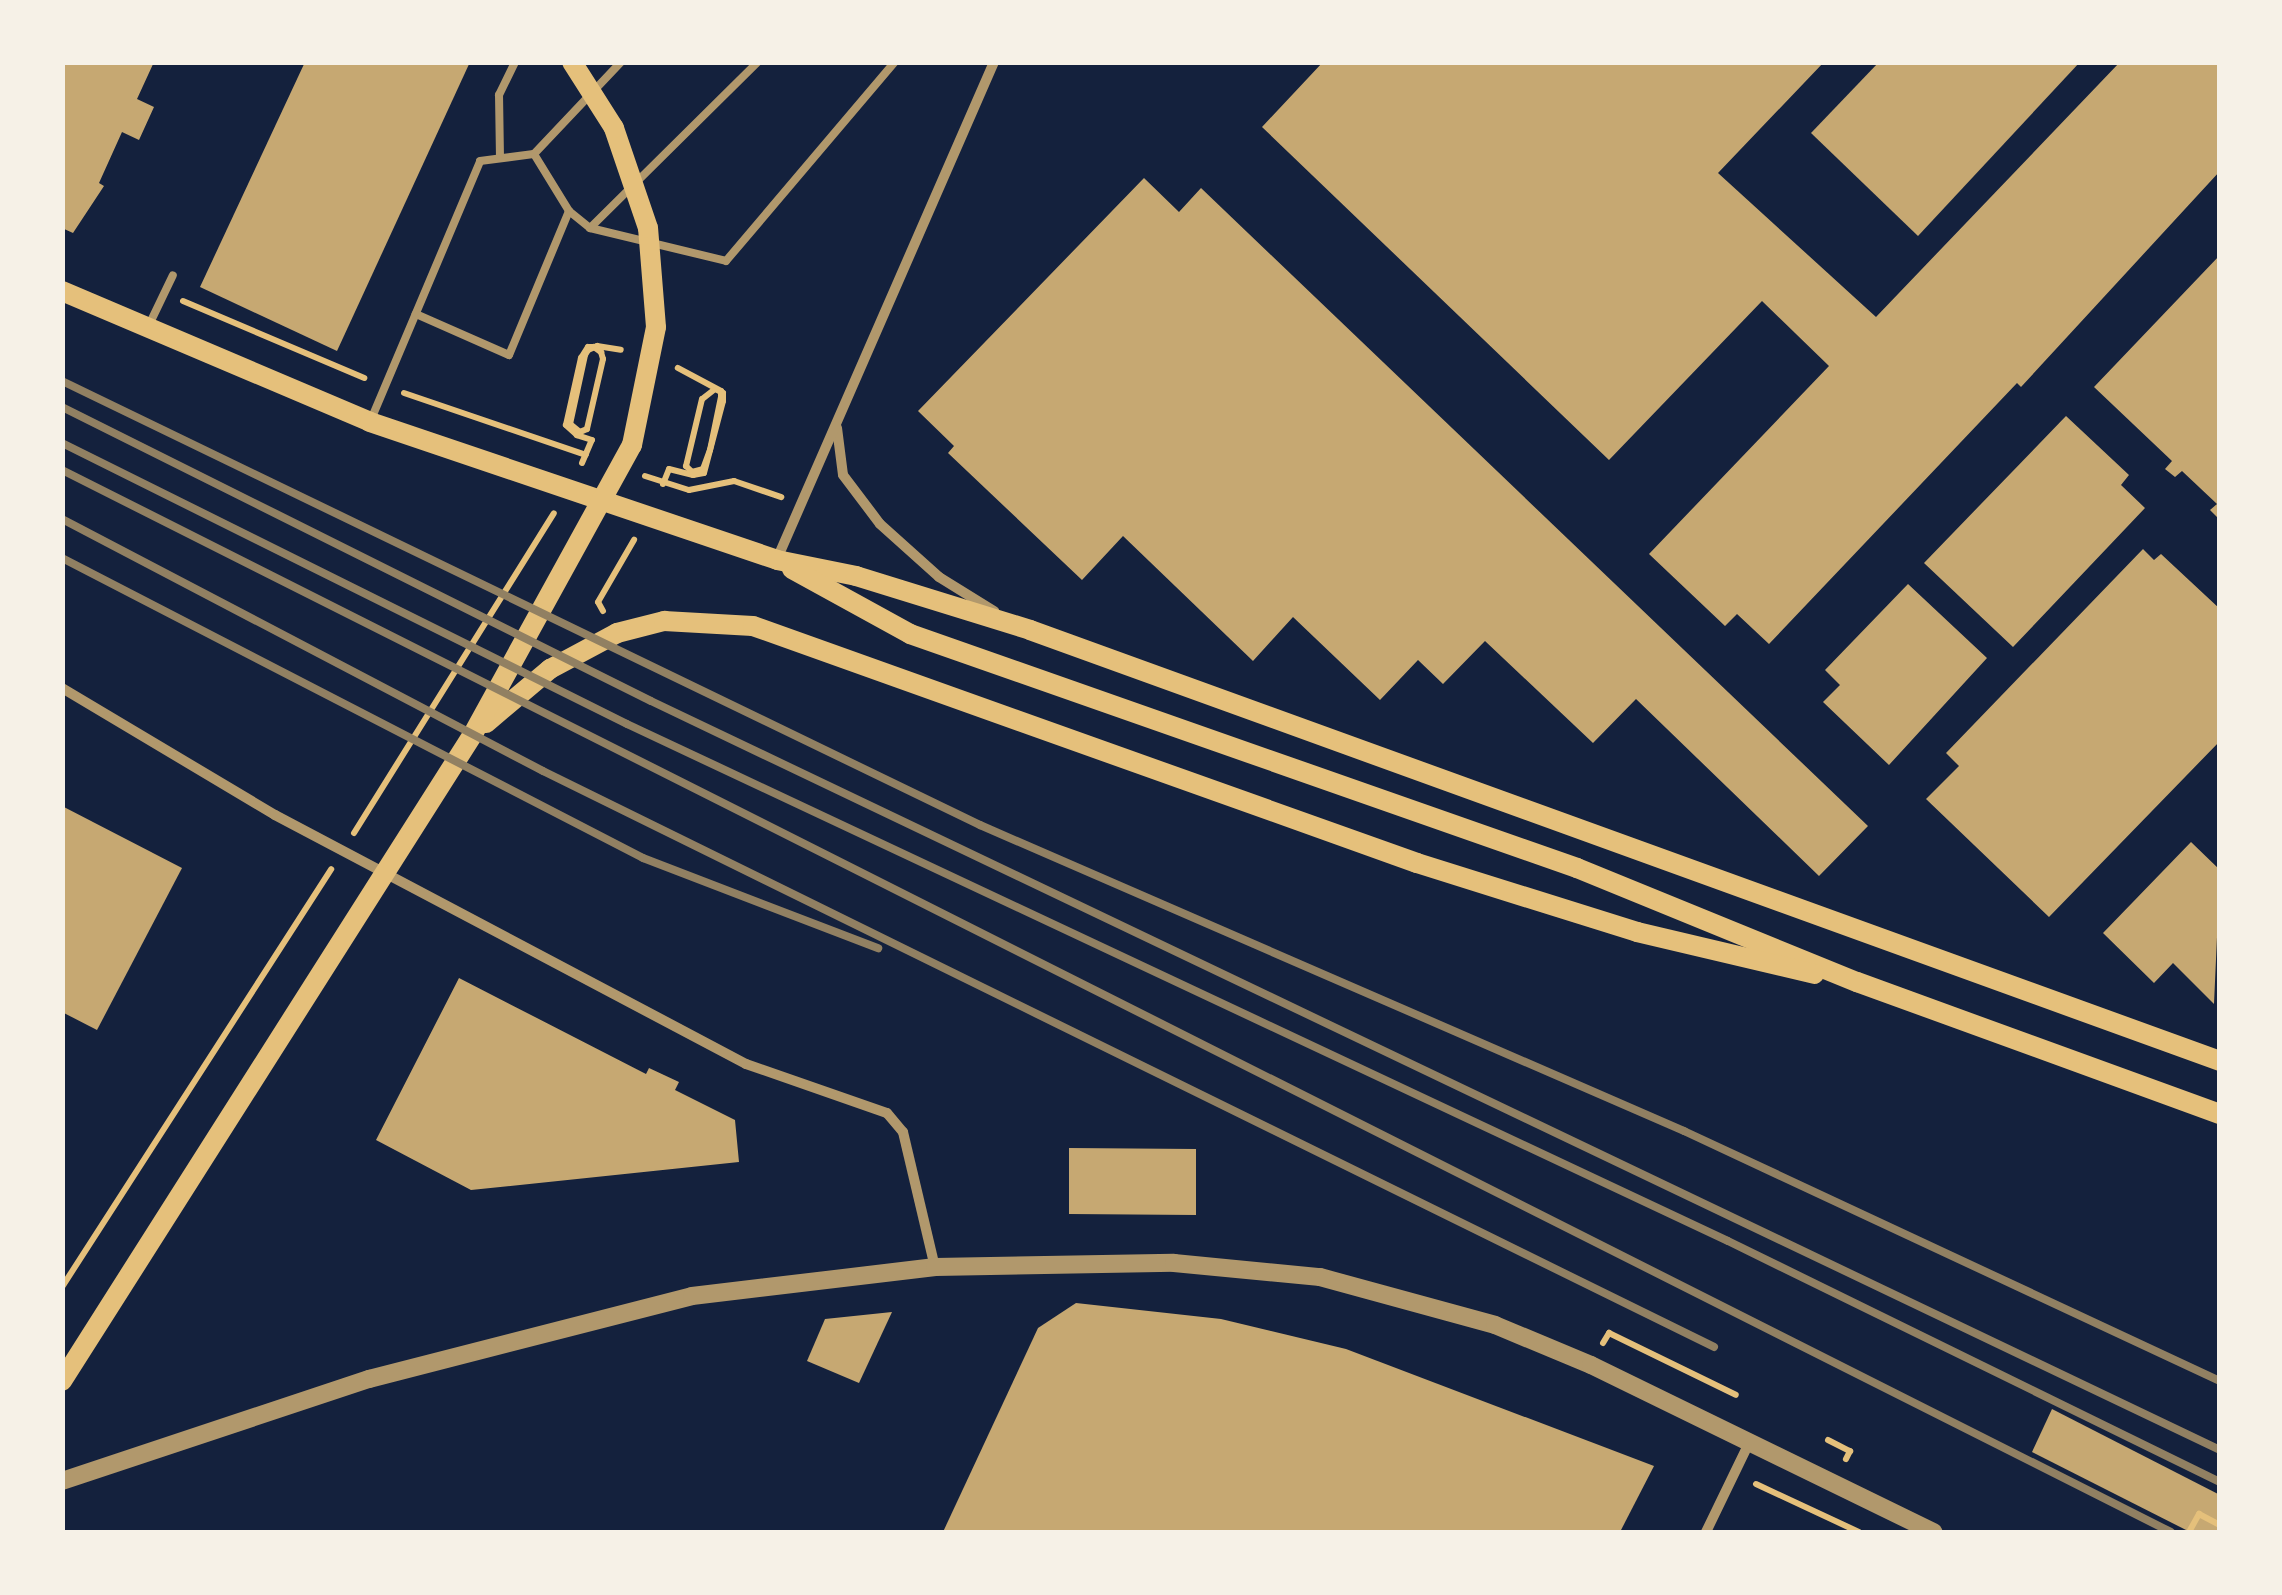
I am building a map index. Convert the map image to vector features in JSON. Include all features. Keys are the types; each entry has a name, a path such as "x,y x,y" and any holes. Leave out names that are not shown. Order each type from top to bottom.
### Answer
{"main road":[{"path":"62,1381 472,734 614,482 644,409 656,327 648,228 614,128 572,62"},
{"path":"62,291 370,422 777,560 856,576 1030,630 2220,1061"},
{"path":"777,560 910,634 1577,868 1857,982 2220,1114"},
{"path":"472,734 550,669 616,633 664,621 753,626 1561,910 1857,982"}],"street":[{"path":"777,560 989,64"},
{"path":"838,417 843,475 880,524 940,577 1030,630"},
{"path":"62,688 275,816 746,1064 887,1113 903,1132 934,1267"},
{"path":"62,1482 369,1378 564,1325 771,1284 934,1267 1174,1263 1320,1277 1406,1296 1591,1365 1932,1532"},
{"path":"1706,1532 1736,1474 1740,1438"}],"lane":[{"path":"500,158 498,95 515,62"},
{"path":"370,422 480,161 534,154 621,62"},
{"path":"590,228 758,62"},
{"path":"534,154 569,211 590,228 726,261 895,62"},
{"path":"416,314 509,355 569,211"},
{"path":"147,330 173,275"}],"path":[{"path":"592,440 566,425 581,358 588,347 594,347 601,352 603,359 587,429 570,424 585,355 588,350 597,346 609,347"},
{"path":"657,498 670,468 693,475 704,473 723,393 715,389 702,399 686,466 692,472 703,469 721,397 721,391 718,386 701,376"},
{"path":"677,487 704,490 734,480 801,504"},
{"path":"616,633 598,602 642,525"},
{"path":"1591,1365 1609,1333 1736,1395"},
{"path":"1736,1474 1859,1532"},
{"path":"2189,1532 2199,1514 2220,1525"}],"building":[{"path":"65,62 154,62 137,99 154,107 139,140 122,132 99,183 104,186 73,233 62,228"},
{"path":"305,62 470,62 337,351 200,287"},
{"path":"1323,62 1824,62 1718,173 1876,317 2120,62 2220,62 2220,171 2021,387 2017,383 1769,644 1737,614 1725,626 1649,554 1829,366 1762,301 1609,460 1262,127"},
{"path":"1879,62 2080,62 1918,236 1811,133"},
{"path":"1144,178 1179,212 1201,188 1868,826 1819,876 1636,699 1593,743 1485,641 1443,684 1418,660 1380,700 1293,617 1253,661 1123,536 1082,580 948,453 954,446 918,411"},
{"path":"2220,255 2220,520 2210,510 2217,504 2182,471 2175,477 2165,469 2172,461 2094,387"},
{"path":"2066,416 2129,475 2121,485 2145,508 2013,647 1924,563"},
{"path":"2143,549 2154,560 2161,554 2220,609 2220,741 2049,917 1926,799 1959,766 1946,753"},
{"path":"1908,584 1987,658 1889,765 1823,702 1840,685 1825,670"},
{"path":"62,806 182,868 97,1030 62,1012"},
{"path":"2191,842 2220,870 2214,1004 2173,963 2154,983 2103,933"},
{"path":"459,978 646,1074 649,1068 679,1082 675,1090 735,1120 739,1162 471,1190 376,1140"},
{"path":"1069,1148 1196,1149 1196,1215 1069,1214"},
{"path":"1076,1303 1221,1319 1346,1349 1654,1466 1620,1532 943,1532 1038,1328"},
{"path":"892,1312 859,1383 807,1361 825,1319"},
{"path":"2052,1409 2220,1495 2220,1532 2190,1532 2032,1452"}],"railway":[{"path":"62,381 980,825 1684,1131 2220,1381"},
{"path":"62,407 651,701 2220,1450"},
{"path":"62,443 627,724 1728,1241 2220,1482"},
{"path":"62,470 2171,1532"},
{"path":"62,519 543,771 1714,1347"},
{"path":"62,558 643,858 878,948"}]}
